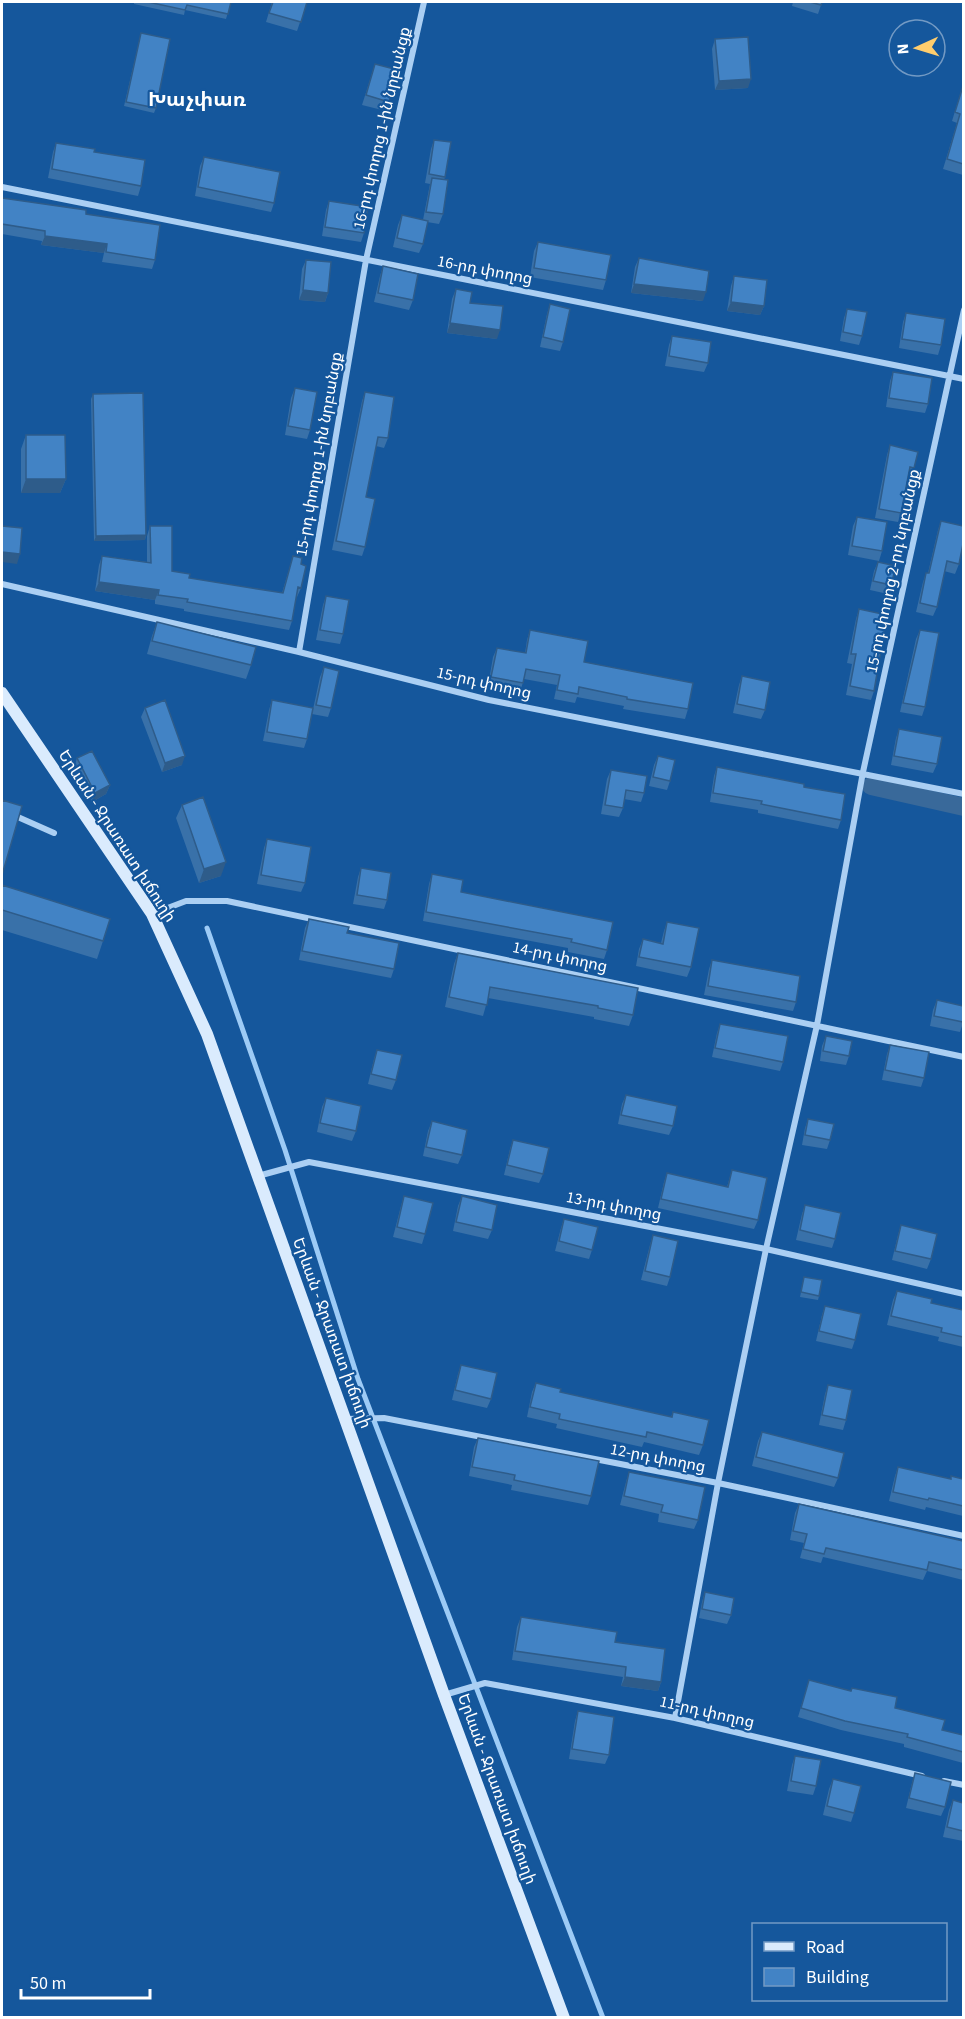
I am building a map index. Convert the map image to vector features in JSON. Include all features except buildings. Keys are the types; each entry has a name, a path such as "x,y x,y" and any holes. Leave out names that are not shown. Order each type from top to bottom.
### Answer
{"main road":[{"name":"Երևան - Ջրառատ խճուղի","path":"2,693 152,914 207,1034 258,1176 351,1420 564,2018"}],"street":[{"name":"16-րդ փողոց 1-ին նրբանցք","path":"366,260 424,2"},
{"name":"16-րդ փողոց","path":"2,187 963,379"},
{"name":"15-րդ փողոց 1-ին նրբանցք","path":"299,652 366,260"},
{"name":"15-րդ փողոց 2-րդ նրբանցք","path":"675,1718 718,1483 766,1249 817,1025 863,772 963,310"},
{"name":"15-րդ փողոց","path":"2,584 299,652 489,700 863,772 963,794"},
{"path":"2,810 54,832"},
{"name":"14-րդ փողոց","path":"152,914 186,901 227,901 963,1057"},
{"name":"13-րդ փողոց","path":"258,1176 309,1162 766,1249 963,1294"},
{"name":"12-րդ փողոց","path":"351,1420 384,1418 718,1483 963,1536"},
{"name":"11-րդ փողոց","path":"450,1693 486,1683 675,1718 927,1777"},
{"path":"939,1780 963,1785"}],"waterway":[{"path":"871,786 964,807"},
{"path":"207,928 285,1150 358,1379 603,2018"}],"district":[{"name":"Խաչփառ","path":"197,100"}]}
